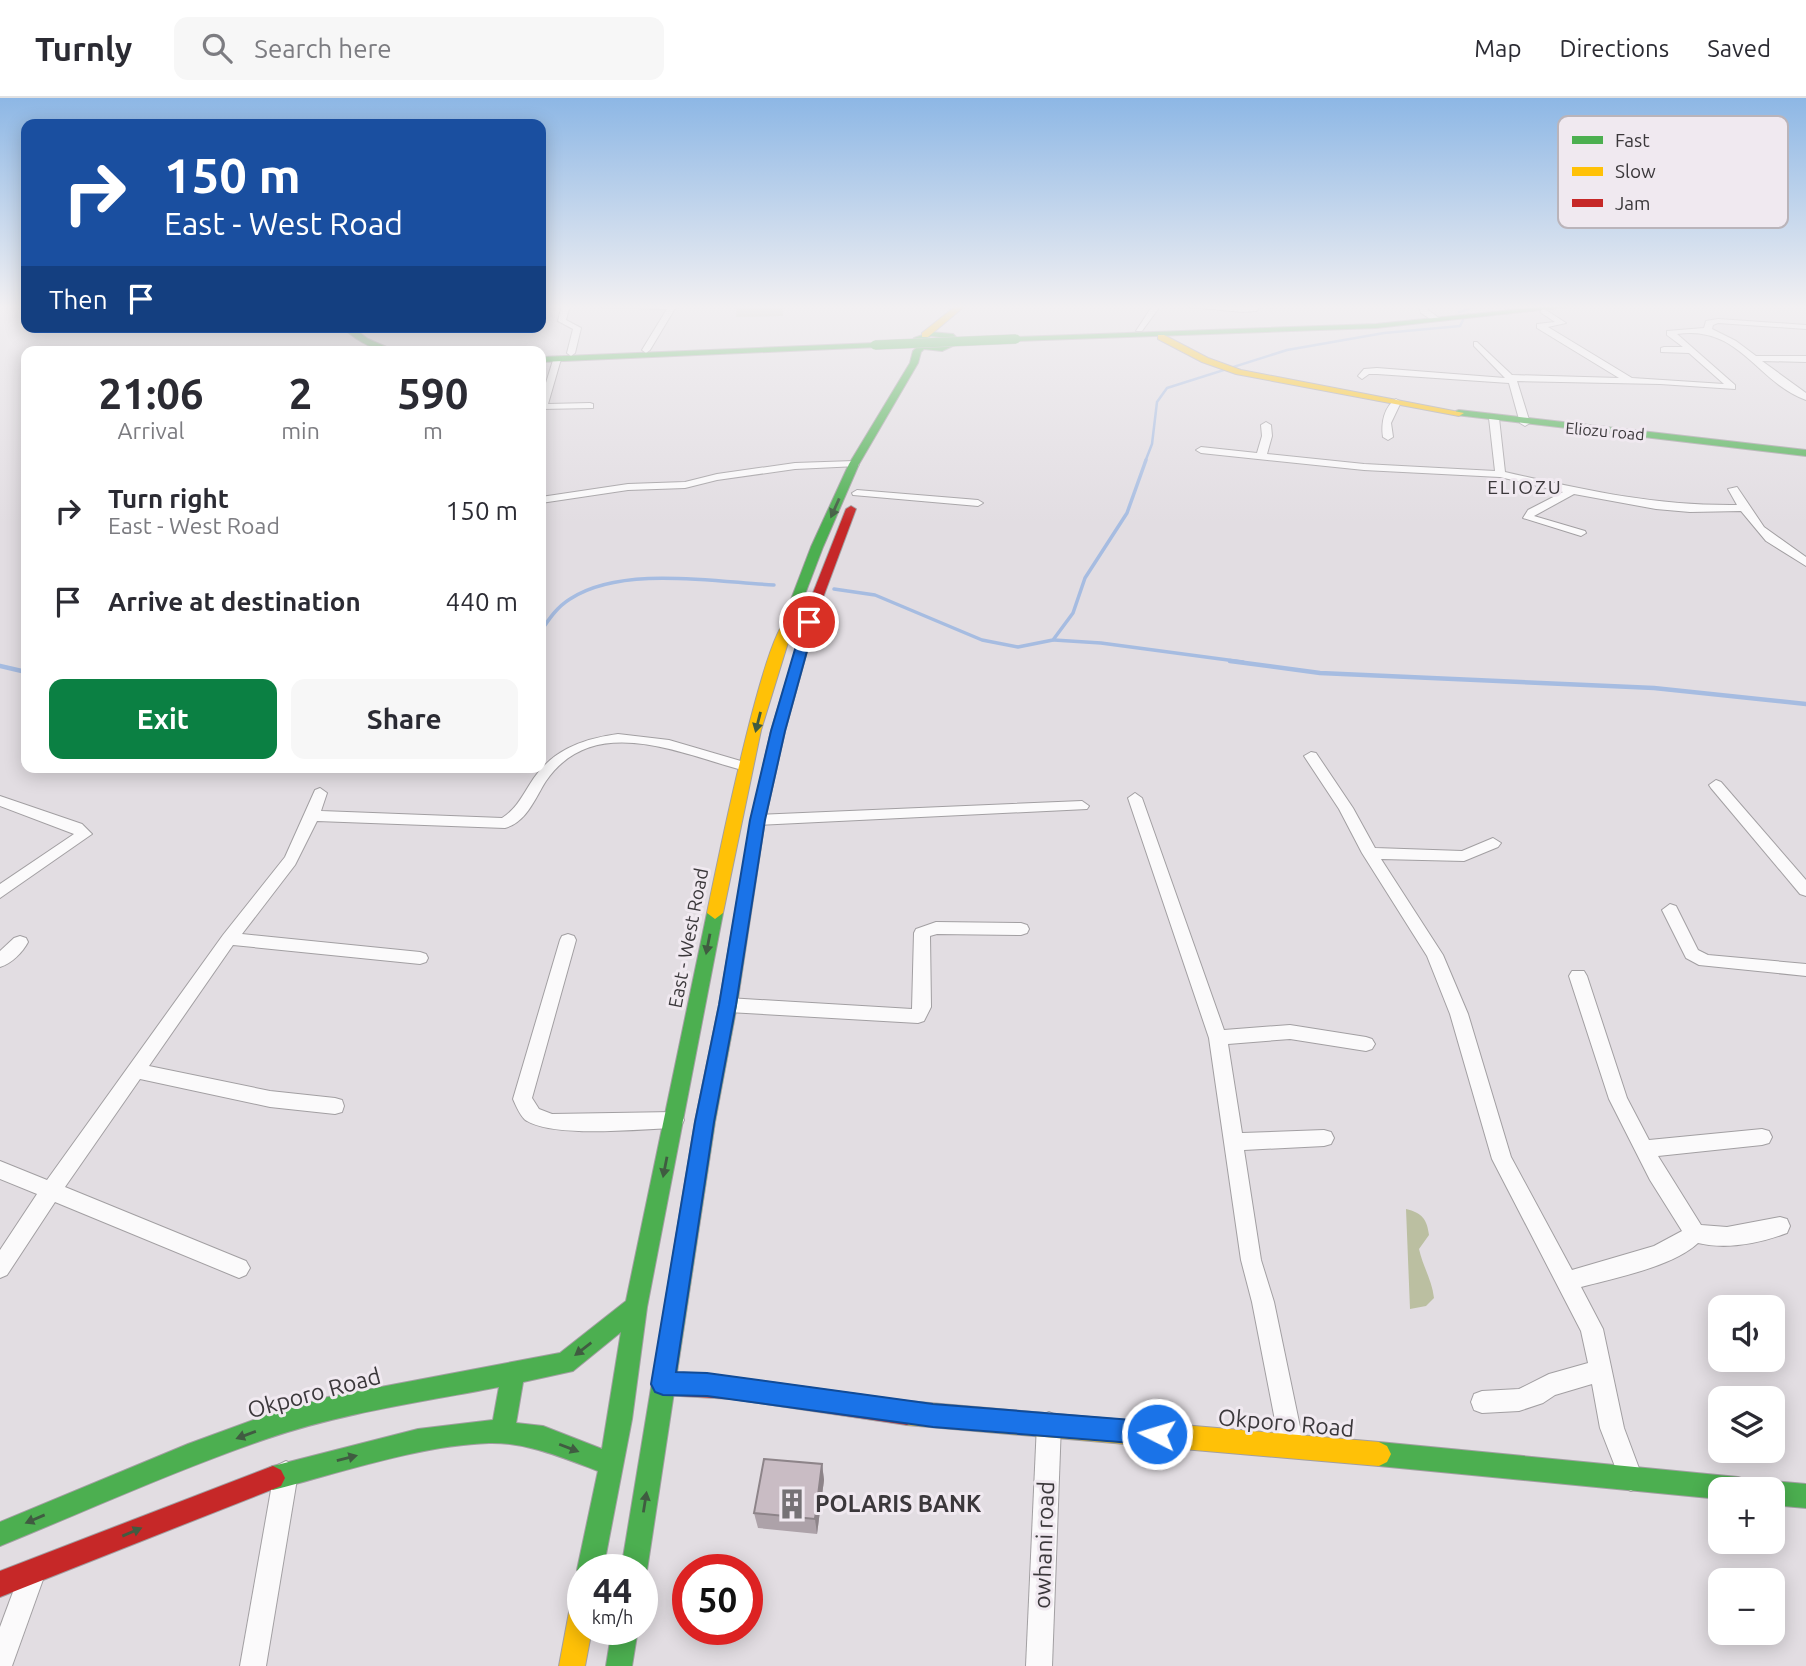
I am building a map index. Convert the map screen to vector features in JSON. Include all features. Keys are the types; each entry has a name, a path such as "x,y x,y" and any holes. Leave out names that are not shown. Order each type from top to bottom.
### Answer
{"main road":[{"name":"East - West Road","path":"593,1554 621,1419 636,1307 746,767 772,664 817,547 855,464 901,378"},
{"path":"636,1554 705,1122 758,820 778,731 815,603 857,494 919,378"},
{"name":"Eliozu road","path":"1271,378 1525,423 1806,453"},
{"name":"Okporo Road","path":"0,1534 188,1456 267,1427 328,1409 565,1363 636,1307"},
{"path":"502,1433 513,1374"},
{"name":"Okporo Road","path":"663,1384 707,1384 933,1415 1049,1423 1708,1486"},
{"path":"0,1584 32,1574 164,1519 286,1473 418,1441 490,1431 543,1438 610,1464"},
{"path":"1785,1494 1806,1496"},
{"path":"572,1666 576,1645"},
{"path":"619,1666 622,1645"}],"street":[{"path":"1498,378 1630,381 1731,387 1721,378"},
{"path":"1625,378 1630,381"},
{"path":"1776,378 1806,397"},
{"path":"1512,379 1525,423"},
{"path":"1388,437 1386,423 1396,402"},
{"path":"546,407 590,406"},
{"path":"1494,418 1500,474"},
{"path":"1261,456 1267,436 1266,425"},
{"path":"1201,450 1377,468 1500,474 1656,506 1690,509 1744,508"},
{"path":"546,499 628,487 685,485 717,477 795,466 855,464"},
{"path":"1733,489 1744,508 1767,536 1798,554 1806,564"},
{"path":"1574,490 1532,512 1528,519 1581,533"},
{"path":"857,494 978,503"},
{"path":"546,771 564,752 591,742 631,736 746,767"},
{"path":"1311,756 1346,808 1370,853 1435,956 1459,1014 1502,1159 1592,1329 1612,1428 1631,1479"},
{"path":"311,816 505,822 518,814 544,773"},
{"path":"1716,785 1806,890"},
{"path":"0,1268 50,1191 138,1071 229,939 290,862 320,793"},
{"path":"1135,798 1218,1038 1251,1260 1263,1302 1292,1446"},
{"path":"0,801 77,828 84,834 0,892"},
{"path":"758,820 1083,806"},
{"path":"1370,853 1464,856 1493,843"},
{"path":"1670,910 1692,954 1705,961 1806,970"},
{"path":"727,1005 918,1016 922,1007 922,933 936,928 1021,929"},
{"path":"229,939 420,958"},
{"path":"568,940 522,1099 532,1115 552,1122 674,1120"},
{"path":"0,961 20,942"},
{"path":"1578,976 1618,1099 1644,1149 1695,1233 1714,1238 1736,1237 1780,1226"},
{"path":"1218,1038 1290,1032 1366,1044"},
{"path":"138,1071 270,1099 335,1106"},
{"path":"1644,1149 1762,1137"},
{"path":"1235,1142 1324,1138"},
{"path":"0,1170 240,1268"},
{"path":"1568,1281 1667,1250 1690,1240 1695,1233"},
{"path":"1482,1402 1519,1400 1535,1395 1549,1385 1600,1371"},
{"name":"owhani road","path":"1039,1666 1049,1423"},
{"path":"253,1666 286,1473"},
{"path":"0,1663 32,1574"}],"green space":[{"path":"1406,1209 1420,1215 1427,1225 1429,1235 1419,1249 1434,1298 1426,1306 1410,1309"}],"building":[{"name":"POLARIS BANK","path":"764,1459 822,1464 815,1519 754,1513"}],"waterway":[{"path":"1145,462 1152,444 1157,402 1167,388 1198,378"},
{"path":"834,589 875,595 982,640 1018,647 1053,640 1073,613 1085,578 1127,513 1146,460"},
{"path":"546,624 557,609 570,599 615,582 669,578 774,585"},
{"path":"1054,640 1101,643 1243,662"},
{"path":"1230,661 1320,673 1654,688 1806,704"},
{"path":"0,666 21,671"}],"traffic: fast":[{"path":"788,623 817,547 854,464 905,378"},
{"path":"1459,413 1806,453"},
{"path":"637,1554 705,1122 728,1005 758,820 778,731 800,655"},
{"path":"593,1554 620,1419 636,1307 715,913"},
{"path":"0,1534 188,1456 267,1427 328,1409 565,1363 636,1307"},
{"path":"502,1433 513,1374"},
{"path":"273,1478 418,1441 490,1431 543,1438 610,1464"},
{"path":"1379,1454 1708,1486"},
{"path":"1785,1494 1806,1496"},
{"path":"619,1666 622,1645"}],"traffic: slow":[{"path":"1272,378 1459,413"},
{"path":"715,913 754,730 788,623"},
{"path":"907,1413 1379,1454"},
{"path":"572,1666 576,1645"}],"traffic: jam":[{"path":"800,655 815,603 851,509"},
{"path":"663,1384 732,1388 907,1413"},
{"path":"0,1584 273,1478"}],"place":[{"name":"POLARIS BANK","path":"792,1504"}],"district":[{"name":"ELIOZU","path":"1525,487"}],"route":[{"path":"809,622 778,731 758,820 705,1122 663,1384 707,1384 933,1415 1157,1434"}]}
